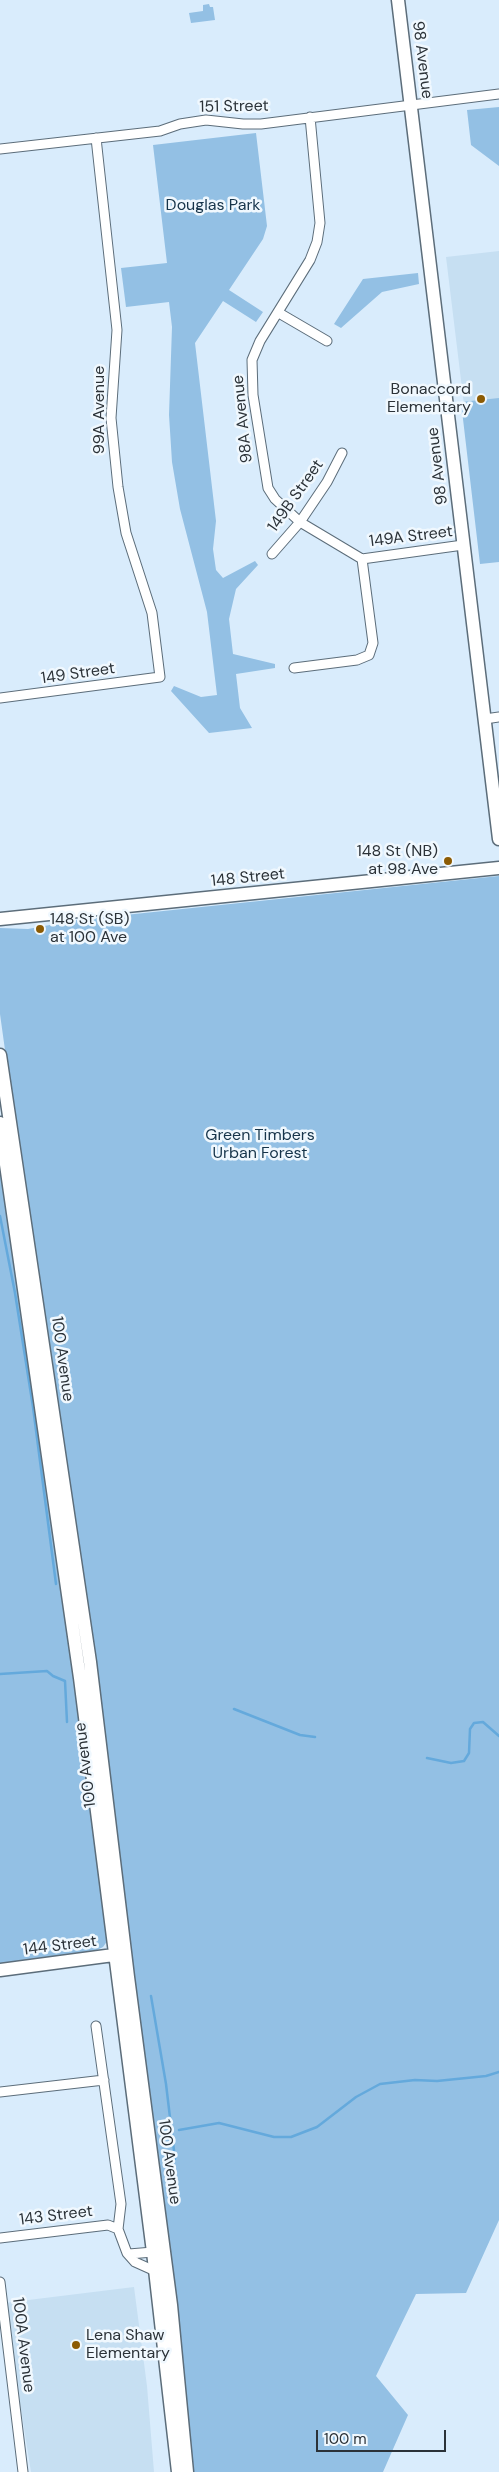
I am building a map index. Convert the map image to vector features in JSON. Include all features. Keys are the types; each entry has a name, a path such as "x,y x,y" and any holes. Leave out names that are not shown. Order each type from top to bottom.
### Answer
{"main road":[{"name":"98 Avenue","path":"398,0 499,839"},
{"name":"148 Street","path":"0,919 499,868"},
{"name":"100 Avenue","path":"0,1055 88,1653 178,2472"},
{"name":"100 Avenue","path":"0,1123 166,2262 178,2365 187,2472"},
{"name":"144 Street","path":"0,1970 120,1954"}],"street":[{"name":"151 Street","path":"0,148 160,131 180,124 206,120 243,124 499,94"},
{"name":"98A Avenue","path":"310,117 320,224 317,242 310,260 260,342 252,360 253,394 268,488 275,499 300,522 362,559"},
{"name":"99A Avenue","path":"96,138 118,330 111,418 119,496 126,533 152,613 160,677"},
{"path":"278,312 327,341"},
{"name":"149B Street","path":"272,554 300,522 327,482 342,453"},
{"name":"149A Street","path":"362,559 463,546"},
{"path":"294,668 357,660 369,655 373,644 362,559"},
{"name":"149 Street","path":"0,698 160,677"},
{"path":"485,719 499,717"},
{"path":"96,2026 121,2204 118,2229 121,2242 135,2262 155,2271"},
{"path":"0,2092 104,2080"},
{"name":"143 Street","path":"0,2238 108,2225 118,2229"},
{"path":"129,2254 153,2252 166,2262"},
{"name":"100A Avenue","path":"0,2282 23,2472"}],"shaded area":[{"name":"Bonaccord Elementary","path":"499,251 499,541 481,544 446,257"},
{"name":"Lena Shaw Elementary","path":"134,2287 147,2386 154,2472 31,2472 4,2303"}],"green space":[{"path":"209,4 210,7 213,7 215,20 191,23 189,13 203,11 203,5"},
{"path":"499,107 499,166 471,145 467,110"},
{"name":"Douglas Park","path":"256,133 267,226 263,239 229,290 263,312 256,322 223,301 195,343 216,521 213,549 216,570 223,578 255,561 258,565 236,589 229,619 233,654 275,664 275,668 236,674 240,708 252,728 209,733 171,691 174,686 201,697 217,695 207,612 180,509 172,462 169,415 172,327 169,302 126,307 121,268 167,263 153,145"},
{"path":"418,273 419,284 382,292 341,328 334,324 363,279"},
{"path":"499,398 499,562 480,564 461,402"},
{"name":"Green Timbers Urban Forest","path":"499,876 499,2220 466,2293 416,2294 376,2376 408,2415 383,2472 192,2472 180,2338 160,2167 0,1014 0,928 28,929 77,920"},
{"path":"0,1158 54,1524 108,1940 103,1947 97,1950 0,1965"}],"waterway":[{"path":"0,1216 15,1293 33,1407 56,1584"},
{"path":"0,1674 47,1671 65,1681 67,1722"},
{"path":"234,1709 300,1735 315,1737"},
{"path":"427,1758 451,1763 464,1761 469,1753 470,1729 474,1723 483,1722 499,1736"},
{"path":"151,1996 166,2084 175,2159"},
{"path":"179,2130 219,2123 274,2137 291,2137 317,2127 356,2097 380,2084 415,2080 437,2081 486,2076 499,2072"}],"place":[{"name":"Bonaccord Elementary","path":"481,399"},
{"name":"148 St (NB) at 98 Ave","path":"448,861"},
{"name":"148 St (SB) at 100 Ave","path":"40,929"},
{"name":"Lena Shaw Elementary","path":"76,2345"}]}
